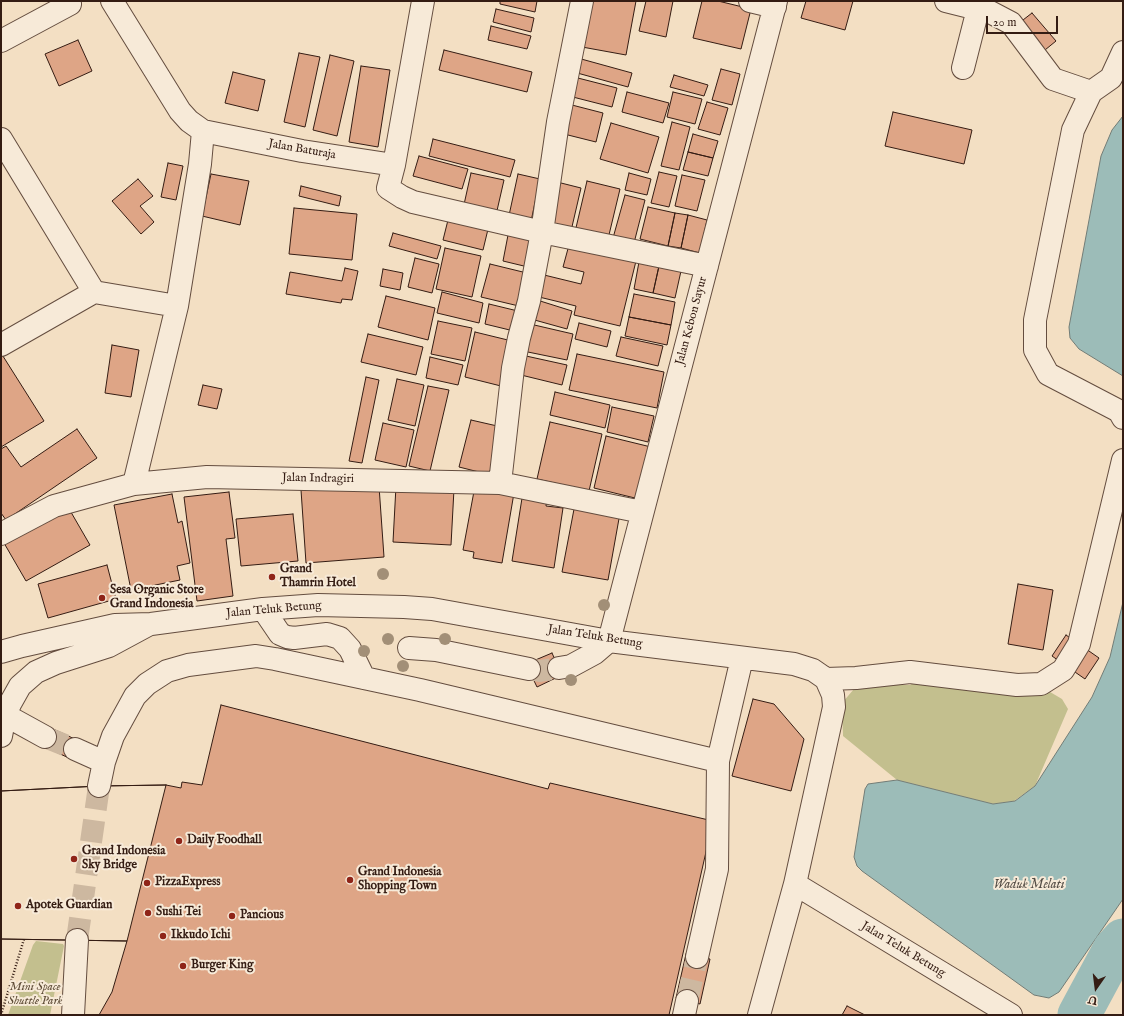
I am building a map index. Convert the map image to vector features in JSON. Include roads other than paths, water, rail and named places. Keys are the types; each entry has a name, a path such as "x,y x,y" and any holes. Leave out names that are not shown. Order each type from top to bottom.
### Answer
{"street":[{"path":"1,41 70,4 68,1"},
{"name":"Jalan Baturaja","path":"112,1 180,111 189,121 203,131 302,151 394,166"},
{"path":"423,1 394,166 388,188 407,199 542,232 706,266"},
{"path":"500,483 513,368 529,301 542,232 558,122 582,1"},
{"path":"750,1 776,4"},
{"path":"946,1 990,12 1010,23 1053,79 1091,92"},
{"name":"Jalan Kebon Sayur","path":"609,641 706,266 776,4"},
{"path":"963,68 978,9"},
{"path":"1123,52 1111,78 1091,92 1073,130 1035,320 1035,350 1048,374 1119,411 1123,418"},
{"path":"134,484 177,306 200,164 203,131"},
{"path":"1,138 94,292"},
{"path":"1,345 94,292 177,306"},
{"path":"759,1015 795,884 834,707 834,695 826,679 856,678 910,672 1017,685 1041,684 1064,670 1079,644 1123,460"},
{"name":"Jalan Indragiri","path":"1,534 54,506 134,484 207,477 500,483 642,512"},
{"name":"Jalan Teluk Betung","path":"1,652 115,625 151,624 263,609 318,605 404,607 432,609 609,641 794,664 813,670 826,679"},
{"path":"263,609 280,634 287,637 294,638 327,634 340,638 350,649 364,678"},
{"name":"Jalan Teluk Betung","path":"3,725 20,686 36,672 56,663 109,646 151,624"},
{"path":"559,668 571,666 589,656 609,641"},
{"path":"410,648 436,650 529,670"},
{"path":"99,786 104,762 113,736 135,696 146,684 167,672 188,665 256,656 420,690 718,761"},
{"path":"697,957 717,869 718,761 742,658"},
{"path":"3,725 45,737"},
{"path":"75,750 104,762"},
{"name":"Jalan Teluk Betung","path":"795,884 1011,1015"},
{"path":"73,1015 77,940"}],"water":[{"path":"1123,116 1123,376 1079,349 1070,338 1069,327 1101,156 1112,130"},
{"name":"Waduk Melati","path":"1123,602 1123,899 1059,992 1049,998 1034,995 857,866 854,857 865,789 868,784 897,780 993,804 1015,801 1035,786 1092,697 1110,657"}],"waterway":[{"path":"1079,1015 1114,950 1123,940"}],"tunnel":[{"path":"529,669 540,671 559,668"},
{"path":"45,737 75,749"},
{"path":"77,940 99,786"},
{"path":"687,1001 697,957"}],"place":[{"name":"Grand Thamrin Hotel","path":"272,577"},
{"name":"Sesa Organic Store Grand Indonesia","path":"102,598"},
{"name":"Daily Foodhall","path":"179,841"},
{"name":"Grand Indonesia Sky Bridge","path":"74,859"},
{"name":"Grand Indonesia Shopping Town","path":"350,880"},
{"name":"PizzaExpress","path":"147,883"},
{"name":"Apotek Guardian","path":"18,906"},
{"name":"Sushi Tei","path":"148,913"},
{"name":"Pancious","path":"232,916"},
{"name":"Ikkudo Ichi","path":"163,936"},
{"name":"Burger King","path":"183,966"}],"park label":[{"name":"Mini Space Shuttle Park","path":"35,995"}]}
